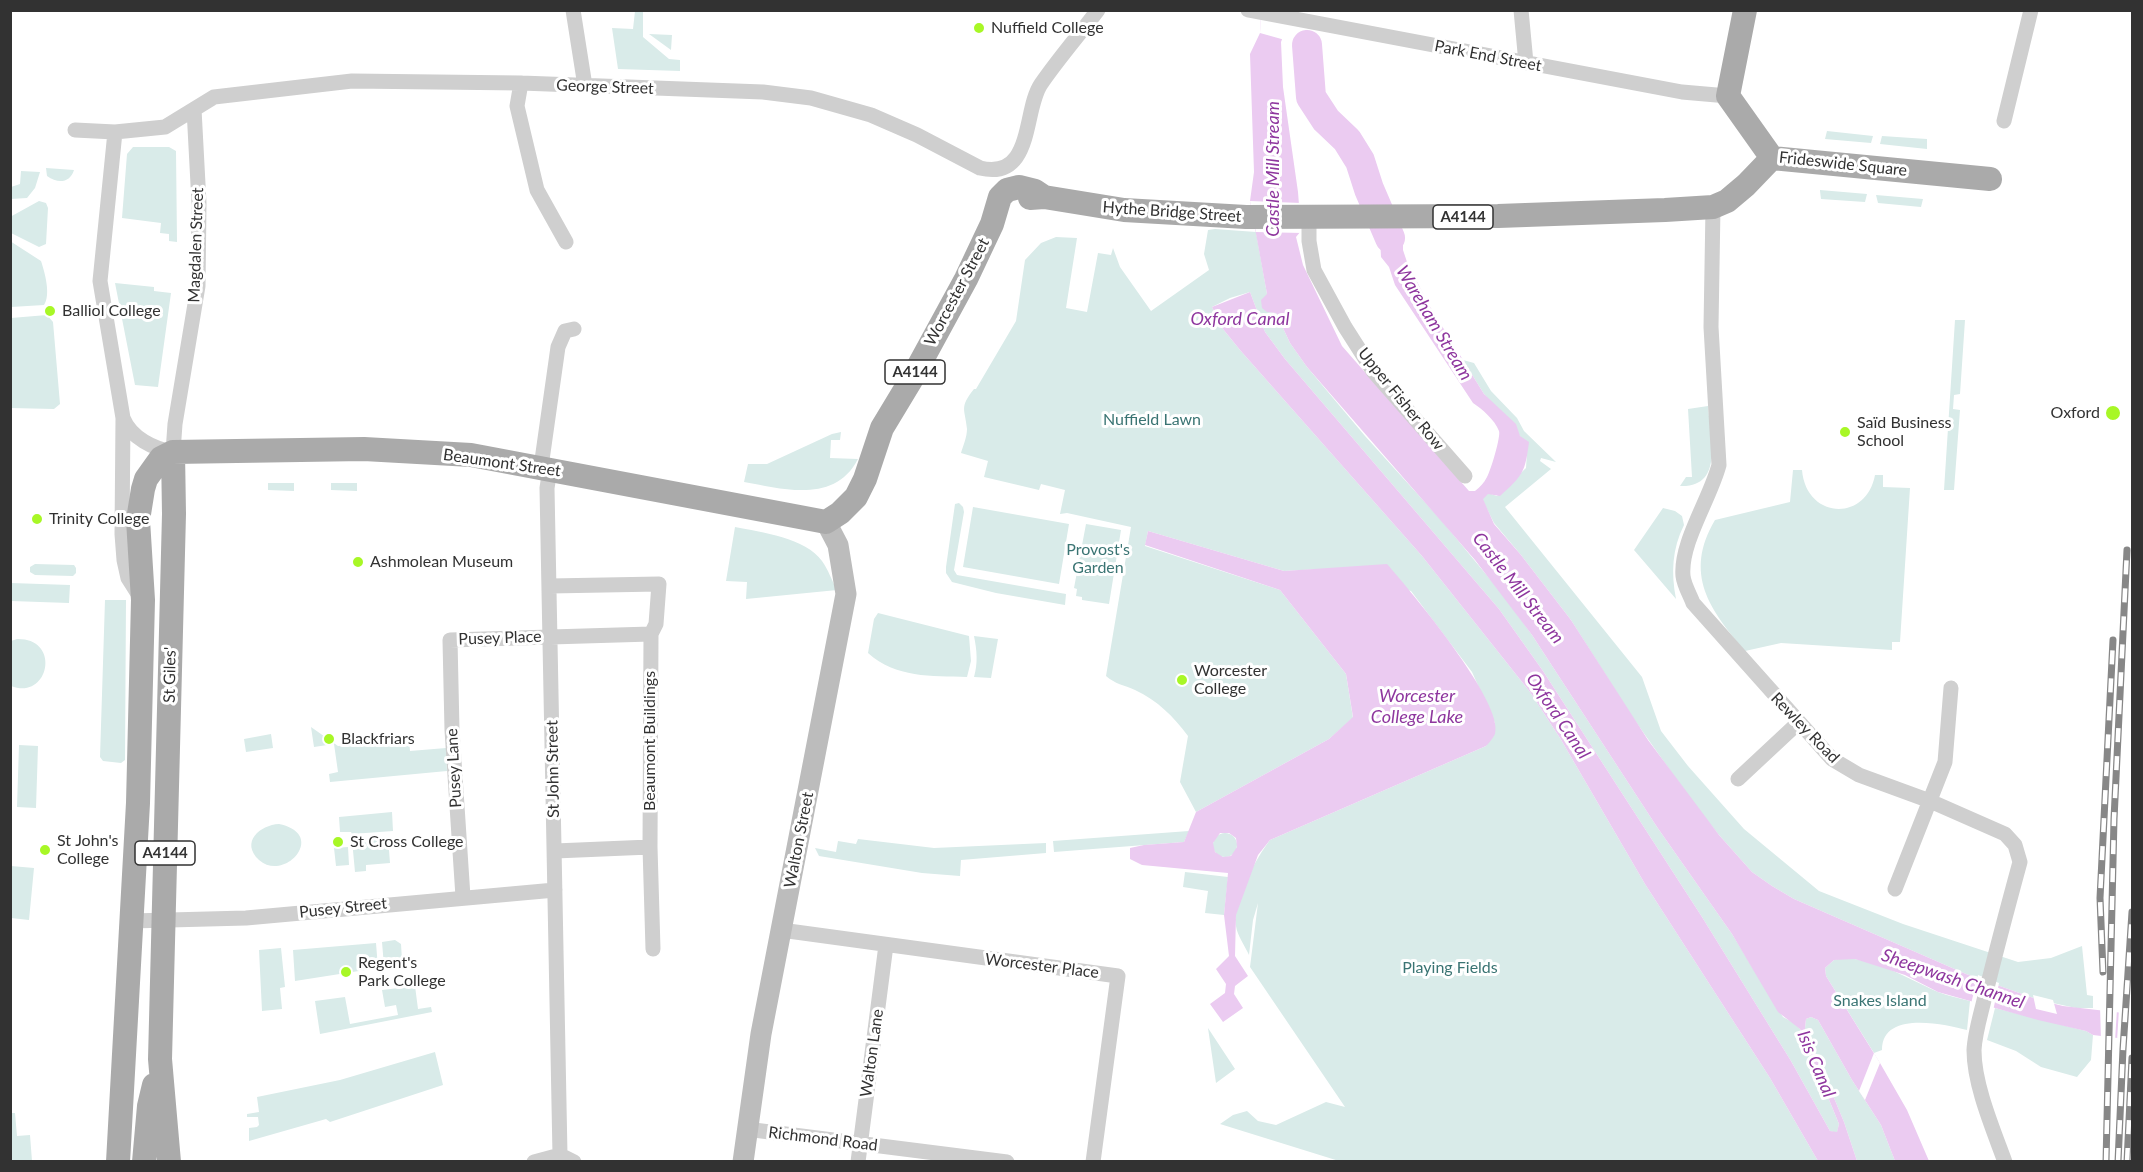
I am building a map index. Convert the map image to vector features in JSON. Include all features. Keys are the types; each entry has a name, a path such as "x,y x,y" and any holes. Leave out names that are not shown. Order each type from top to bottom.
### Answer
{"main road":[{"path":"1728,96 1745,10"},
{"name":"Frideswide Square","path":"1728,96 1773,158 1990,179"},
{"name":"Hythe Bridge Street","path":"996,214 1018,201 1044,197 1124,210 1246,217 1498,216 1705,208 1727,201 1738,193 1773,158"},
{"name":"Worcester Street","path":"826,522 840,513 856,496 865,479 882,428 966,279 996,214"},
{"name":"Beaumont Street","path":"173,452 363,448 471,455 826,522"},
{"name":"St Giles'","path":"115,1157 138,802 143,600 138,526 141,495 146,479 156,463 173,452 174,514 160,1059 169,1161"},
{"name":"St Giles'","path":"144,1161 149,1106 160,1059"}],"street":[{"path":"573,10 585,86"},
{"name":"George Street","path":"75,130 115,132 165,127 214,98 352,81 521,83 763,92 811,98 871,115 917,135 980,168 990,170 1009,163 1022,149 1038,87 1098,10"},
{"path":"1521,10 1526,63"},
{"path":"2004,121 2031,10"},
{"name":"Park End Street","path":"1251,11 1682,92 1728,96"},
{"path":"521,83 517,106 537,190 566,242"},
{"name":"Magdalen Street","path":"173,452 176,416 198,286 199,203 194,109"},
{"path":"115,132 100,281 123,418 122,534 124,560 128,578 143,600"},
{"name":"Rewley Road","path":"1705,208 1719,465 1714,484 1685,550 1683,578 1693,603 1832,759 1847,770 1930,801 2005,834 2015,845 2020,862 1992,968 1974,1050 1976,1072 2005,1161"},
{"name":"Upper Fisher Row","path":"1308,218 1314,270 1345,327 1373,371 1465,476"},
{"name":"St John Street","path":"567,1158 558,1070 550,586 545,468 558,347 565,331 574,329"},
{"path":"123,418 128,428 137,437 163,450 173,452"},
{"name":"Walton Street","path":"743,1161 761,1034 846,594 838,545 826,522"},
{"name":"Beaumont Buildings","path":"550,586 659,584 657,615 651,634 650,847 653,949"},
{"path":"550,636 651,634"},
{"name":"Pusey Place","path":"450,640 550,636"},
{"name":"Pusey Lane","path":"450,640 452,730 463,897"},
{"path":"1895,889 1945,762 1951,688"},
{"path":"1738,779 1798,723"},
{"path":"555,851 650,847"},
{"name":"Pusey Street","path":"131,921 213,919 555,890"},
{"name":"Worcester Place","path":"781,930 1118,975 1093,1161"},
{"name":"Walton Lane","path":"858,1161 886,945"},
{"name":"Richmond Road","path":"746,1129 1007,1161"},
{"path":"534,1161 567,1158"}],"green space":[{"path":"635,11 643,11 643,37 669,59 680,60 680,71 618,69 612,28 633,29"},
{"path":"649,34 672,35 671,50"},
{"path":"1827,131 1873,136 1871,143 1825,139"},
{"path":"1882,136 1927,139 1927,149 1880,144"},
{"path":"133,147 169,147 176,151 177,242 169,241 169,234 160,233 161,223 122,218 127,154"},
{"path":"46,168 74,170 70,178 59,181 47,176"},
{"path":"21,171 40,172 35,188 27,198 11,199 11,187 20,184"},
{"path":"1820,190 1867,194 1865,202 1821,199"},
{"path":"1876,195 1923,199 1921,207 1878,203"},
{"path":"39,201 46,203 48,208 46,244 39,247 11,233 10,217"},
{"path":"1208,230 1256,232 1267,294 1267,312 1276,313 1290,343 1307,367 1365,436 1441,520 1504,596 1532,635 1657,827 1732,934 1783,1017 1800,1029 1839,1124 1837,1133 1830,1131 1791,1061 1702,917 1543,671 1499,609 1285,359 1265,332 1250,292 1212,307 1223,329 1240,350 1422,556 1530,692 1560,738 1645,884 1770,1078 1818,1161 1339,1161 1220,1124 1233,1115 1247,1111 1258,1121 1276,1125 1326,1102 1345,1107 1250,967 1258,903 1253,920 1249,955 1239,937 1236,916 1241,893 1264,848 1270,840 1486,746 1495,723 1472,672 1411,591 1320,569 1284,571 1148,531 1145,546 1280,590 1346,674 1353,718 1329,739 1196,812 1180,782 1188,736 1158,704 1106,676 1131,527 1067,513 1060,514 1065,490 1041,484 1039,490 984,477 988,461 961,453 967,432 965,404 1016,321 1025,260 1041,243 1056,237 1077,238 1066,308 1087,312 1098,253 1111,255 1113,248 1120,267 1151,311 1209,270 1204,254"},
{"path":"10,241 41,261 47,290 44,305 11,307"},
{"path":"115,283 154,287 154,291 171,293 158,387 135,385"},
{"path":"47,315 53,322 60,404 54,409 11,408 11,318"},
{"path":"1955,320 1965,320 1960,394 1954,395 1953,409 1960,410 1954,490 1944,490"},
{"path":"1463,360 1474,363 1491,391 1517,418 1524,431 1556,462 1541,458 1540,461 1551,469 1505,507 1642,677 1661,731 1688,766 1744,829 1819,891 1903,924 2018,962 2051,958 2082,946 2087,995 2093,996 2093,1008 2076,1008 2039,1000 1966,974 1794,899 1752,872 1691,800 1631,715 1571,620 1494,523 1482,499 1488,493 1497,496 1526,468 1527,452 1520,436 1484,394"},
{"path":"1708,406 1712,445 1709,469 1704,479 1694,484 1680,486 1686,477 1692,477 1688,409"},
{"path":"841,432 840,440 831,440 830,458 858,459 848,473 836,483 822,488 791,490 744,482 748,464 767,464"},
{"path":"1793,470 1802,470 1806,486 1814,498 1824,506 1837,509 1849,507 1860,501 1869,491 1875,475 1883,475 1883,487 1910,488 1900,642 1892,642 1892,650 1781,643 1745,651 1712,606 1701,574 1701,557 1715,520 1790,502"},
{"path":"268,483 294,483 294,491 268,490"},
{"path":"331,483 357,483 357,491 331,490"},
{"path":"959,503 964,512 954,570 957,575 1066,594 1065,605 996,593 952,582 946,573 946,567 955,504"},
{"path":"973,507 1069,524 1059,584 963,567"},
{"path":"1663,508 1675,511 1682,516 1684,525 1677,543 1674,561 1673,580 1676,599 1634,550"},
{"name":"Provost's Garden","path":"1086,524 1121,530 1109,604 1082,600 1082,597 1076,596 1077,589 1074,588"},
{"path":"735,527 782,537 815,553 822,561 837,590 746,599 747,582 726,581"},
{"path":"35,564 74,565 76,573 73,576 35,575 30,572 30,567"},
{"path":"11,583 70,585 69,603 11,601"},
{"path":"105,600 126,600 125,760 121,763 103,761 100,757"},
{"path":"878,613 969,636 971,661 967,677 914,674 879,661 868,653 874,619"},
{"path":"974,636 998,639 991,678 974,677 977,657"},
{"path":"17,639 31,641 40,648 45,657 45,668 41,677 34,685 24,688 11,686 11,641"},
{"path":"311,727 338,746 409,740 410,751 446,748 447,771 330,782 329,774 338,772 334,744 314,747"},
{"path":"271,734 273,748 246,752 244,739"},
{"path":"19,745 38,746 36,808 17,807"},
{"path":"392,812 393,831 352,834 351,832 340,832 339,817"},
{"path":"279,824 293,829 300,837 301,846 290,861 280,865 269,865 259,860 254,853 251,847 252,841 259,831"},
{"path":"1189,831 1184,842 1054,852 1053,841"},
{"path":"1225,833 1234,836 1237,845 1234,854 1225,857 1216,854 1213,845 1216,836"},
{"path":"388,837 390,863 366,865 366,871 355,872 352,840"},
{"path":"858,839 934,848 1046,843 1046,853 961,860 960,876 922,873 819,856 815,848 836,852 838,841 856,844"},
{"path":"348,847 349,865 336,866 334,848"},
{"path":"11,866 34,868 29,920 11,918"},
{"path":"1185,872 1228,877 1224,915 1205,913 1208,891 1183,887"},
{"path":"395,940 401,944 402,960 398,965 384,966 382,942"},
{"path":"376,943 378,968 295,981 293,950"},
{"path":"281,948 285,987 280,988 282,1009 262,1011 259,950"},
{"name":"Snakes Island","path":"1844,958 1880,966 1938,992 1970,1001 1967,1030 1930,1023 1903,1025 1892,1029 1885,1037 1882,1050 1874,1053 1826,976 1825,968 1834,960"},
{"path":"415,986 418,1009 431,1007 432,1012 320,1034 315,1001 345,997 350,1024 398,1015 396,1005 385,1007 382,990"},
{"path":"1995,1008 2086,1031 2093,1035 2091,1060 2077,1077 2041,1067 2016,1051 1987,1040"},
{"path":"1811,1017 1818,1020 1881,1125 1895,1161 1857,1161 1844,1122 1805,1028 1806,1019"},
{"path":"1208,1028 1235,1069 1216,1083"},
{"path":"435,1052 443,1085 330,1122 326,1119 249,1141 249,1128 259,1125 258,1117 247,1117 247,1114 259,1112 257,1097 340,1080"},
{"path":"11,1113 15,1113 17,1136 30,1135 32,1161 11,1161"}],"water":[{"path":"1261,11 1293,11 1281,42 1283,87 1298,192 1301,231 1296,237 1303,265 1342,346 1469,491 1475,491 1486,479 1491,468 1499,431 1491,419 1473,403 1395,285 1389,267 1381,257 1380,238 1364,202 1389,202 1403,238 1403,250 1407,262 1429,305 1484,394 1516,424 1520,436 1529,442 1522,473 1514,483 1500,496 1488,494 1483,499 1494,524 1571,620 1648,740 1719,835 1752,872 1794,899 1966,974 2039,1000 2063,1006 2132,1014 2126,1039 2093,1035 2086,1031 1938,992 1905,975 1855,959 1834,960 1825,968 1826,976 1907,1110 1929,1161 1895,1161 1881,1125 1818,1020 1811,1017 1806,1019 1805,1028 1844,1122 1857,1161 1818,1161 1770,1078 1645,884 1560,738 1530,692 1422,556 1240,350 1223,329 1212,307 1250,292 1265,332 1285,359 1499,609 1543,671 1702,917 1791,1061 1830,1131 1837,1132 1839,1124 1800,1029 1778,1012 1732,934 1657,827 1532,635 1475,560 1307,367 1290,343 1276,313 1267,312 1262,308 1261,300 1267,294 1250,201 1254,172 1250,54 1260,33"},
{"name":"Worcester College Lake","path":"1148,531 1284,571 1387,564 1415,597 1471,673 1494,719 1495,734 1486,746 1270,840 1258,855 1236,915 1235,956 1248,976 1235,986 1234,994 1243,1008 1223,1022 1210,1004 1225,993 1226,984 1216,969 1229,956 1224,915 1228,873 1142,865 1130,859 1130,848 1184,842 1196,812 1329,739 1353,717 1346,674 1280,590 1145,545","holes":["1220,833 1229,833 1236,838 1237,847 1231,856 1223,857 1215,852 1213,843"]}],"pier":[{"path":"1296,10 1285,40 1260,33 1261,11"},
{"path":"1250,201 1301,203 1303,233 1256,232"},
{"path":"1364,202 1389,202 1401,235 1378,235"},
{"path":"1978,975 1999,983 1993,1011 1971,1004"},
{"path":"2033,995 2053,1000 2057,1014 2036,1009"},
{"path":"2100,1006 2117,1009 2115,1041 2101,1039"},
{"path":"2119,1009 2132,1011 2132,1044 2117,1041"},
{"path":"1874,1053 1880,1063 1865,1100 1859,1091"}],"waterway":[{"name":"Wareham Stream","path":"1307,45 1311,97 1326,120 1347,140 1360,161 1390,238"}],"railway":[{"path":"2106,1162 2114,819 2127,550"},
{"path":"2103,972 2100,898 2113,640"},
{"path":"2118,1162 2132,912"},
{"path":"2127,1162 2132,1058"}],"place":[{"name":"Nuffield College","path":"979,28"},
{"name":"Balliol College","path":"50,311"},
{"name":"Oxford","path":"2113,413"},
{"name":"Saïd Business School","path":"1845,432"},
{"name":"Trinity College","path":"37,519"},
{"name":"Ashmolean Museum","path":"358,562"},
{"name":"Worcester College","path":"1182,680"},
{"name":"Blackfriars","path":"329,739"},
{"name":"St Cross College","path":"338,842"},
{"name":"St John's College","path":"45,850"},
{"name":"Regent's Park College","path":"346,972"}],"water label":[{"name":"Castle Mill Stream","path":"1273,169"},
{"name":"Oxford Canal","path":"1240,319"},
{"name":"Castle Mill Stream","path":"1518,588"},
{"name":"Oxford Canal","path":"1558,716"},
{"name":"Sheepwash Channel","path":"1953,979"},
{"name":"Isis Canal","path":"1816,1064"}],"park label":[{"name":"Nuffield Lawn","path":"1152,420"},
{"name":"Playing Fields","path":"1450,968"}]}
